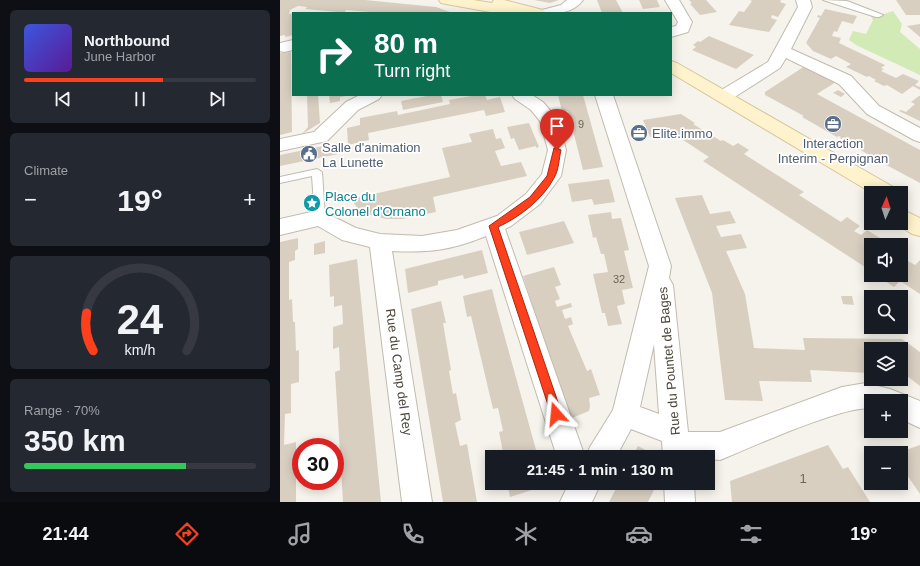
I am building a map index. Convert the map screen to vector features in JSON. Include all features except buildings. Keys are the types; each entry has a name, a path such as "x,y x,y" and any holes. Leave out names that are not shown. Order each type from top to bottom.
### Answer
{"main road":[{"path":"446,0 490,7 508,12"},
{"path":"478,0 500,3 534,12"},
{"path":"672,67 876,186"},
{"path":"672,79 864,195"},
{"path":"908,205 920,212"},
{"path":"908,221 920,228"}],"street":[{"path":"551,12 566,8 576,0 580,12"},
{"path":"672,0 685,22 684,29 672,32"},
{"path":"724,96 774,65 783,51 805,7 803,0"},
{"path":"783,51 845,80 873,110 920,136"},
{"path":"280,145 320,137 352,106 370,96"},
{"path":"280,227 320,218 350,234 380,242 422,244 459,238 504,221 533,199 551,176 557,150 549,120 537,106 522,96"},
{"name":"Rue du Pountet de Bages","path":"604,96 660,266 676,445"},
{"path":"493,226 569,450"},
{"name":"Rue du Camp del Rey","path":"380,242 417,502"},
{"path":"604,450 625,414 660,266"},
{"path":"625,414 676,445 720,446 842,399 864,395"},
{"path":"908,409 920,415"},
{"path":"679,490 680,502"}],"lane":[{"path":"827,0 844,3 879,15"},
{"path":"280,180 317,172 320,218"}],"green space":[{"path":"893,11 902,24 900,32 920,49 920,75 858,46 849,40 853,31 866,34 873,20 871,16 867,14 881,15"}],"place":[{"name":"Interaction Interim - Perpignan","path":"833,124"},
{"name":"Elite.immo","path":"639,133"},
{"name":"Salle d'animation La Lunette","path":"309,154"},
{"name":"Place du Colonel d'Ornano","path":"312,203"}],"route":[{"path":"556,414 493,226 504,221 533,199 551,176 557,150"}]}
